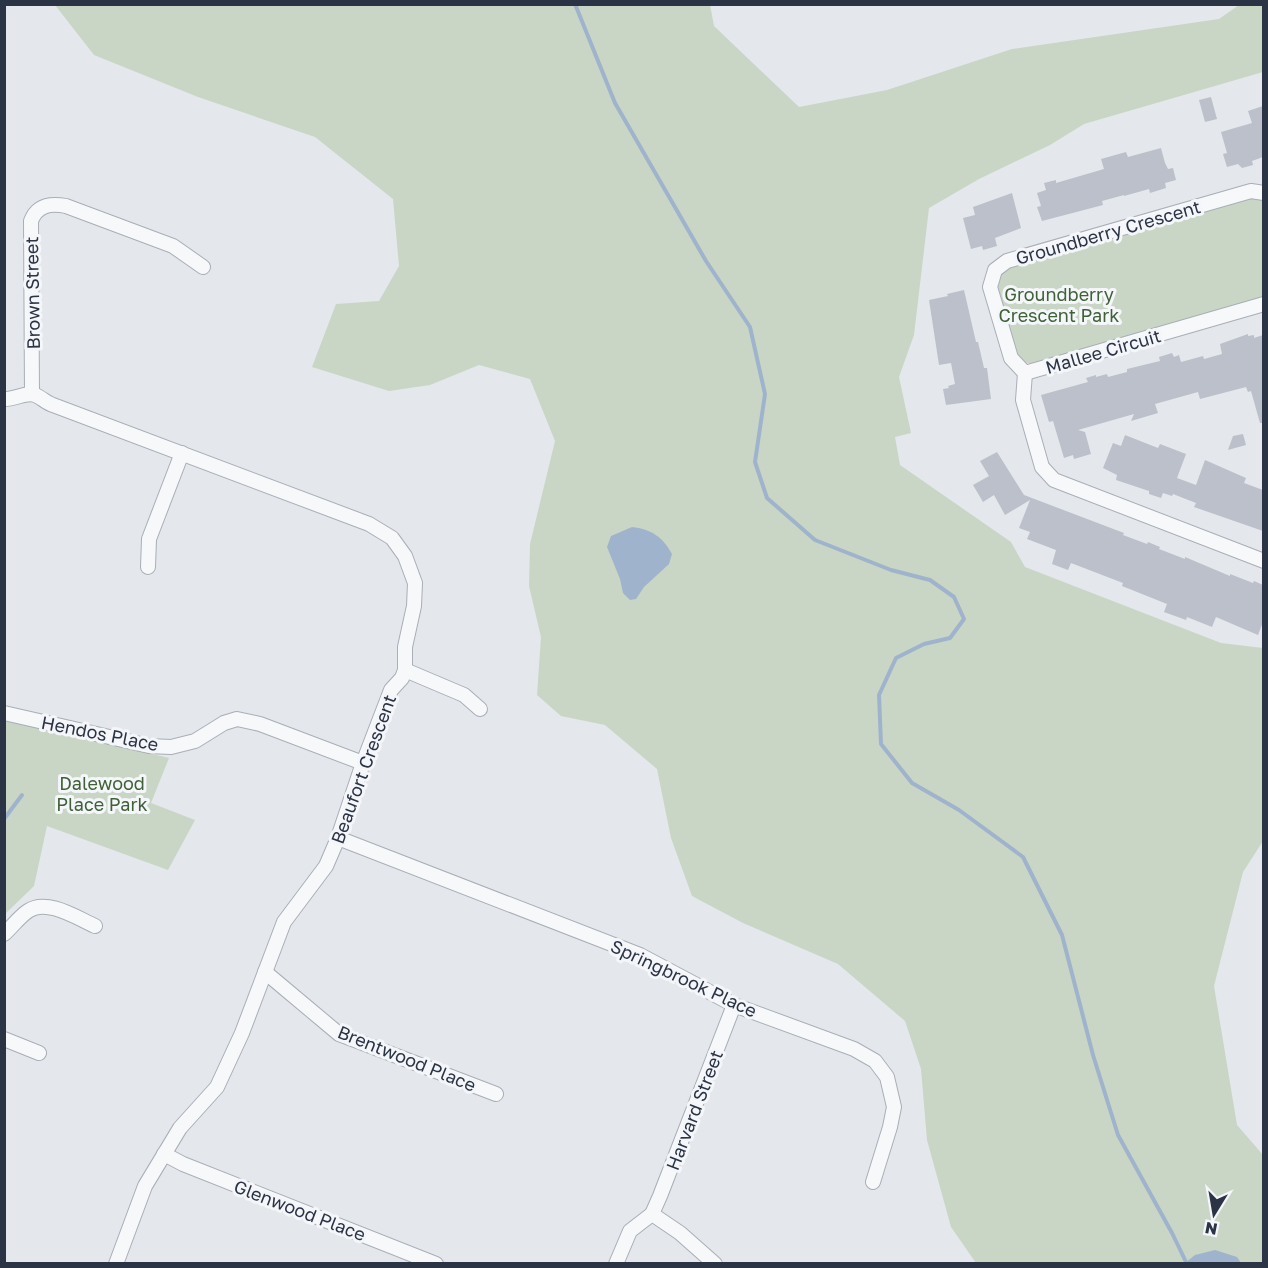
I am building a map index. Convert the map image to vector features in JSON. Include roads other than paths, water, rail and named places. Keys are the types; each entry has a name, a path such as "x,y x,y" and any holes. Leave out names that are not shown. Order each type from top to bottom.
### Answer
{"street":[{"name":"Groundberry Crescent","path":"1025,373 1011,358 990,287 995,270 1006,261 1251,191 1263,194"},
{"name":"Brown Street","path":"32,394 31,221 39,209 52,203 66,206 173,246 203,267"},
{"name":"Mallee Circuit","path":"1263,304 1025,373 1023,400 1042,467 1054,480 1263,561"},
{"path":"4,399 15,399 32,394"},
{"name":"Beaufort Crescent","path":"32,394 53,405 358,520 392,538 405,555 415,582 414,606 405,647 405,670 402,678 392,690 326,866 284,922 242,1033 217,1087 180,1128 145,1186 116,1263"},
{"path":"148,567 149,539 182,453"},
{"path":"405,670 464,695 480,710"},
{"name":"Hendos Place","path":"4,713 149,746 171,747 195,741 224,723 237,719 260,724 363,764"},
{"name":"Springbrook Place","path":"338,838 640,955 734,1005 854,1049 875,1061 887,1077 894,1107 873,1182"},
{"path":"4,934 29,910 39,907 56,909 95,926"},
{"name":"Brentwood Place","path":"265,972 339,1034 496,1094"},
{"name":"Harvard Street","path":"652,1214 734,1005"},
{"path":"4,1039 39,1053"},
{"name":"Glenwood Place","path":"164,1154 183,1164 436,1263"},
{"path":"616,1263 630,1231 652,1214 680,1233 715,1263"}],"water":[{"path":"632,527 656,535 672,554 669,564 644,587 636,599 630,600 623,593 607,547 611,536"},
{"path":"1215,1250 1237,1257 1241,1263 1185,1263 1195,1255"}],"waterway":[{"path":"575,4 615,103 706,261 750,327 765,394 755,462 767,498 815,540 891,570 930,580 954,597 964,619 950,638 924,644 896,658 879,695 881,744 912,783 959,810 1023,857 1062,935 1093,1055 1118,1135 1187,1264"},
{"path":"4,819 22,795"}],"park label":[{"name":"Groundberry Crescent Park","path":"1059,304"},
{"name":"Dalewood Place Park","path":"102,793"}]}
